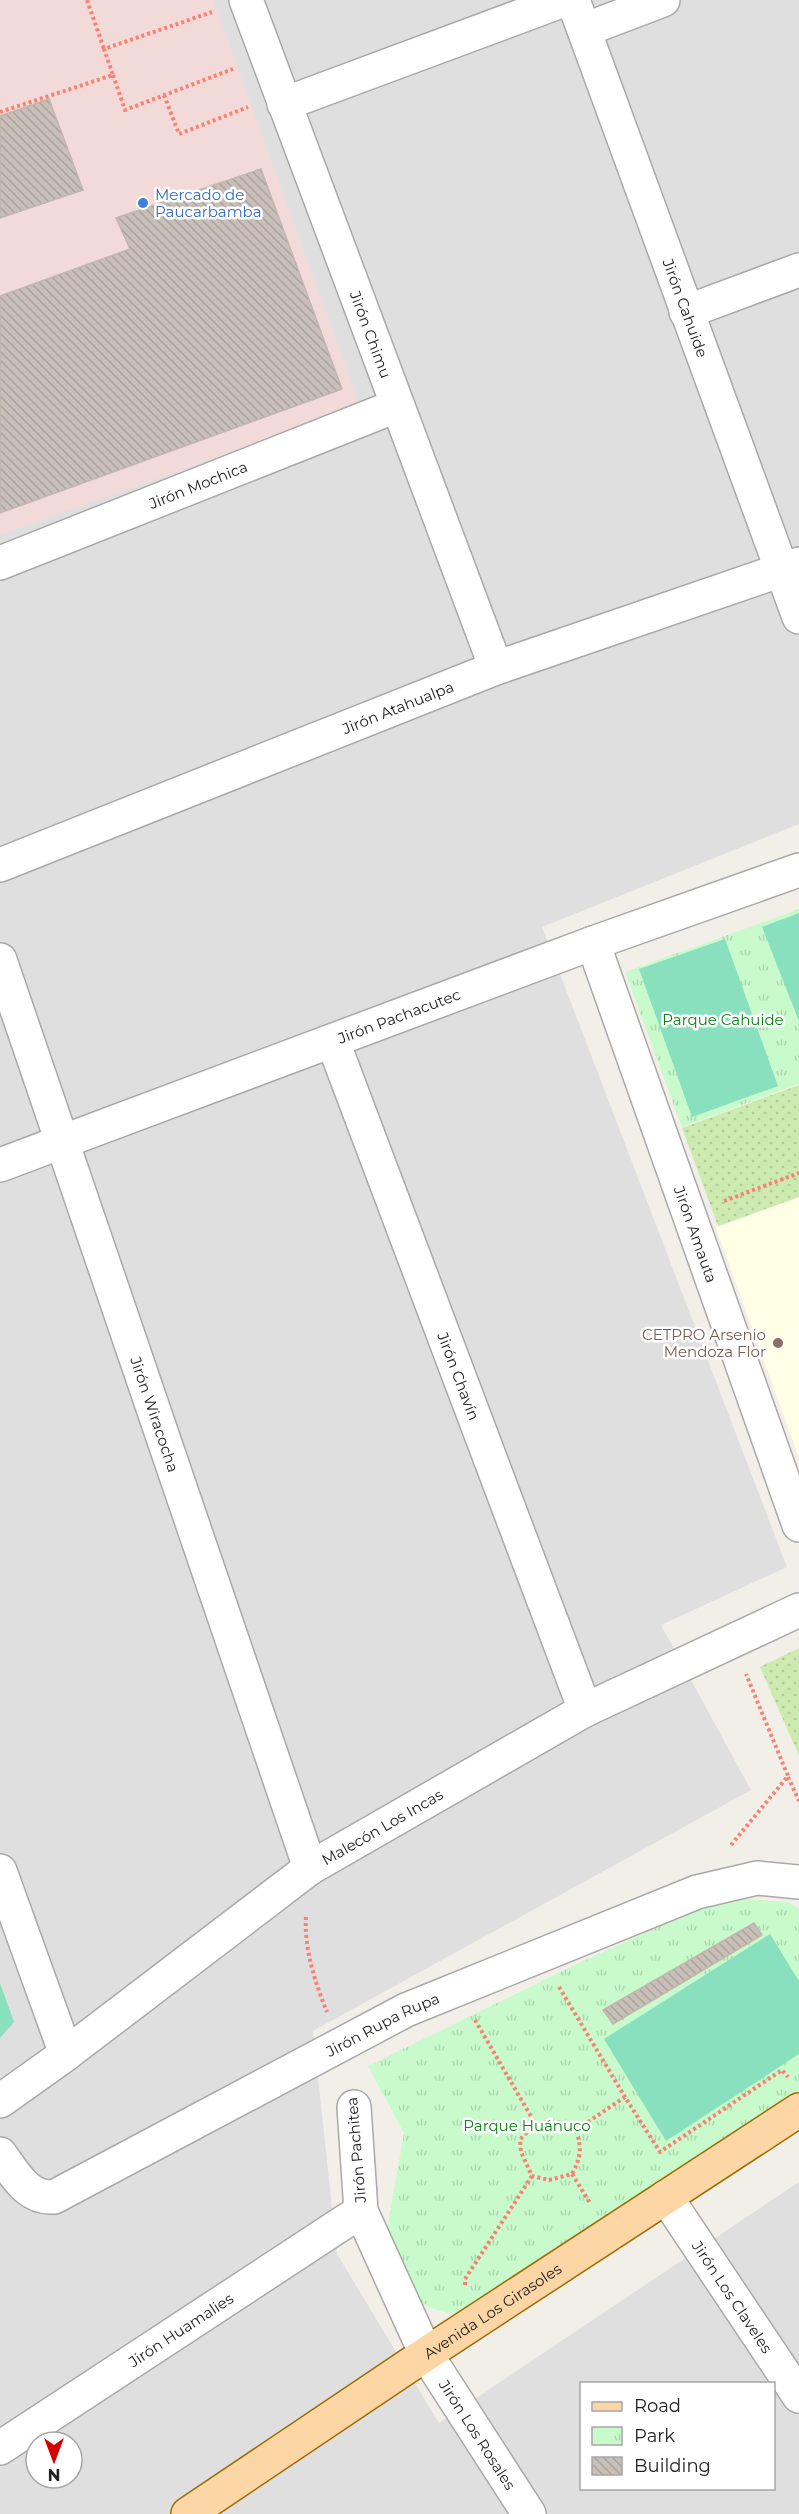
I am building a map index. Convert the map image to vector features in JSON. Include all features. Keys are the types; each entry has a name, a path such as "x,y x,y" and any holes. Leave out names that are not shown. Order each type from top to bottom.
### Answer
{"main road":[{"name":"Avenida Los Girasoles","path":"188,2514 426,2354 799,2110"}],"street":[{"name":"Jirón Chimu","path":"246,0 270,104 396,406 496,668"},
{"path":"270,104 564,0"},
{"path":"578,15 663,0"},
{"name":"Jirón Cahuide","path":"578,15 686,312 791,567 799,617"},
{"path":"686,312 799,270"},
{"name":"Jirón Mochica","path":"0,563 396,406"},
{"name":"Jirón Atahualpa","path":"0,865 496,668 791,567"},
{"name":"Jirón Pachacutec","path":"0,1166 593,942 799,870"},
{"name":"Jirón Amauta","path":"593,942 799,1525"},
{"name":"Jirón Wiracocha","path":"0,960 60,1142 310,1868"},
{"name":"Jirón Chavín","path":"333,1042 585,1710"},
{"name":"Malecón Los Incas","path":"0,2101 66,2054 310,1868 585,1710 799,1610"},
{"path":"0,1871 66,2054"},
{"name":"Jirón Rupa Rupa","path":"0,2154 26,2188 41,2198 54,2197 406,2010 697,1892 757,1878 799,1882"},
{"name":"Jirón Pachitea","path":"354,2107 361,2211 426,2354"},
{"name":"Jirón Los Claveles","path":"666,2197 799,2396"},
{"name":"Jirón Huamalies","path":"0,2448 361,2211"},
{"name":"Jirón Los Rosales","path":"426,2354 529,2514"}],"path":[{"path":"87,0 125,110 244,65"},
{"path":"104,49 246,0"},
{"path":"0,112 113,75"},
{"path":"164,95 179,134 270,104"},
{"path":"688,1214 799,1173"},
{"path":"732,1641 799,1801"},
{"path":"730,1847 788,1776"},
{"path":"310,1868 305,1935 320,1995 341,2045"},
{"path":"553,1977 573,2014 660,2152 782,2070"},
{"path":"472,2016 536,2126"},
{"path":"576,2130 626,2097"},
{"path":"551,2121 567,2124 576,2130 581,2146 579,2160 572,2174 549,2180 532,2176 521,2152 520,2140 528,2129 551,2121"},
{"path":"572,2174 589,2201"},
{"path":"465,2279 532,2176"}],"shaded area":[{"path":"0,0 799,0 799,824 542,927 787,1567 661,1625 751,1790 313,2031 337,2254 439,2423 799,2182 799,2514 0,2514"},
{"name":"Mercado de Paucarbamba","path":"0,0 213,0 360,406 0,535"},
{"name":"CETPRO Arsenio Mendoza Flor","path":"799,1197 799,1458 716,1228"}],"green space":[{"name":"Parque Cahuide","path":"799,909 799,1084 682,1127 625,972"},
{"path":"799,913 799,1021 762,927"},
{"path":"725,939 778,1086 692,1117 639,969"},
{"path":"799,1085 799,1197 718,1226 682,1128"},
{"path":"799,1648 799,1756 760,1667"},
{"name":"Parque Huánuco","path":"744,1899 788,1902 799,1909 799,2094 468,2312 447,2313 431,2308 414,2297 387,2230 404,2133 368,2066 579,1963 711,1903"},
{"path":"770,1934 799,1981 799,2054 666,2141 604,2039"},
{"path":"0,1983 14,2022 0,2038"}],"building":[{"path":"49,99 83,190 0,218 0,116"},
{"path":"261,169 342,389 0,513 0,296 130,249 116,218"},
{"path":"754,1923 762,1935 613,2024 603,2010"}],"place":[{"name":"Mercado de Paucarbamba","path":"143,203"},
{"name":"CETPRO Arsenio Mendoza Flor","path":"778,1343"}]}
